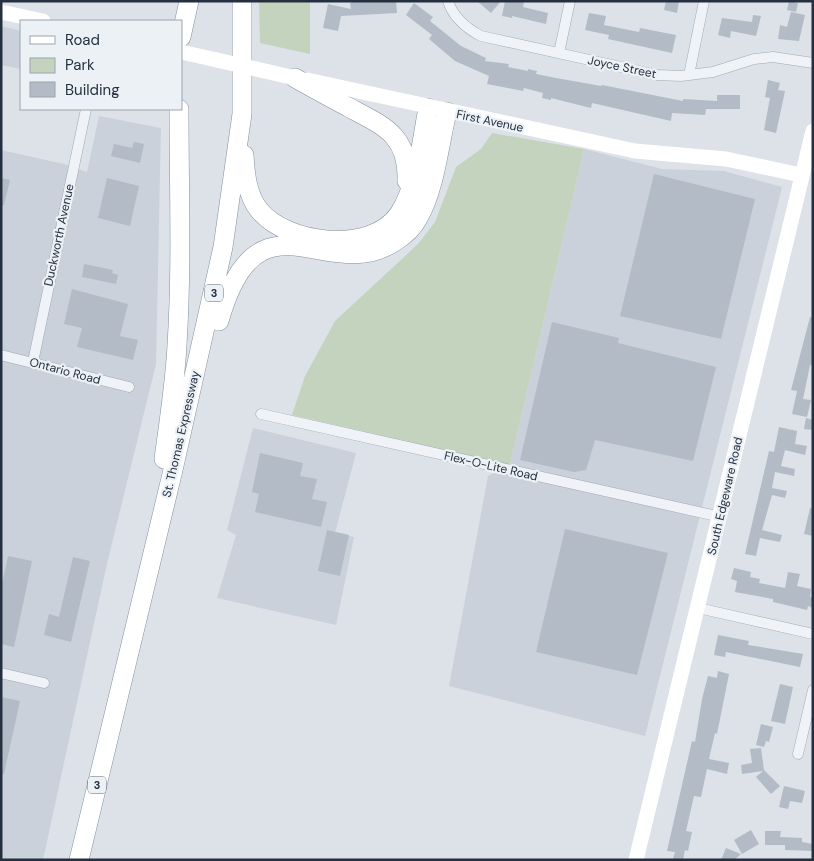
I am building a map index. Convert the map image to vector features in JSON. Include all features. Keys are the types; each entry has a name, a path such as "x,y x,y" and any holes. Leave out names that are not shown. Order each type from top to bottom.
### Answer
{"highway":[{"path":"182,32 189,1"},
{"name":"St. Thomas Expressway","path":"79,860 214,293 231,202 242,114 242,1"},
{"path":"295,78 373,119 391,133 401,144 408,169 406,192 402,208"},
{"path":"242,114 244,162 251,195 263,214 281,228 344,241 371,237 386,227 402,208 411,186 428,108"},
{"path":"116,711 162,474 174,392 180,274 179,110"},
{"path":"172,470 190,428 226,297 240,271 260,253 282,245 302,245 358,254 376,250 399,239 418,218 424,205 446,112"}],"main road":[{"path":"1,12 38,20"},
{"name":"First Avenue","path":"182,52 446,112 635,152 722,158 800,175"},
{"name":"South Edgeware Road","path":"636,860 721,517 800,175 813,131"}],"street":[{"name":"Joyce Street","path":"448,1 450,9 458,19 481,36 657,75 689,75 714,72 754,59 773,57 813,63"},
{"path":"559,53 570,1"},
{"path":"689,75 704,1"},
{"name":"Duckworth Avenue","path":"33,362 86,110"},
{"name":"Ontario Road","path":"1,355 129,388"},
{"name":"Flex-O-Lite Road","path":"261,414 721,517"},
{"path":"698,608 813,634"},
{"path":"1,673 44,683"},
{"path":"798,754 813,690"}],"shaded area":[{"path":"1,26 20,31 20,69 1,65"},
{"path":"99,116 161,128 156,364 106,568 43,860 1,860 1,150 64,164 87,172"},
{"path":"584,149 662,169 724,171 782,187 645,736 449,686 488,476 510,464"},
{"path":"253,428 356,453 335,533 354,537 336,625 217,598 236,535 227,530"}],"green space":[{"path":"259,1 310,1 310,54 260,43"},
{"path":"492,133 584,149 510,464 292,415 305,376 335,321 418,244 435,222 456,167 481,149"}],"building":[{"path":"358,1 396,1 397,13 341,16 338,31 323,28 328,4 351,9 350,3"},
{"path":"477,1 501,1 491,13"},
{"path":"505,1 524,1 523,7 548,13 546,24 512,16 512,18 502,16"},
{"path":"666,1 679,1 677,13 664,10"},
{"path":"789,1 798,3 796,12 787,10"},
{"path":"414,3 433,17 430,21 461,46 486,58 485,61 509,64 508,67 528,71 528,69 537,71 536,74 683,101 683,99 717,101 717,95 740,95 740,109 706,109 705,115 672,113 671,121 592,103 591,108 551,98 551,100 542,98 543,93 524,88 523,91 487,84 489,76 455,61 429,39 432,35 406,15"},
{"path":"791,12 805,15 799,41 778,39 780,25 787,27"},
{"path":"589,13 606,16 604,25 639,32 640,28 676,35 672,53 608,39 609,35 585,30"},
{"path":"753,15 761,16 756,36 731,31 730,38 718,35 722,18 752,22"},
{"path":"768,80 780,83 778,90 785,91 776,133 764,130 770,98 765,97"},
{"path":"134,142 144,144 140,163 111,156 114,144 132,148"},
{"path":"654,174 755,199 721,339 620,316"},
{"path":"1,178 10,180 4,205 1,205"},
{"path":"107,178 139,186 130,226 98,218"},
{"path":"84,264 113,270 112,273 118,275 116,284 82,277"},
{"path":"72,289 128,304 120,336 138,340 133,360 77,347 82,328 64,324"},
{"path":"810,317 813,318 813,365 810,365 803,399 811,400 807,417 792,414 797,391 791,390"},
{"path":"552,322 619,338 618,343 716,367 693,461 595,440 586,470 574,472 520,460"},
{"path":"806,418 813,420 813,430 804,429"},
{"path":"779,427 797,431 795,444 807,446 805,455 785,450 781,466 795,469 794,476 775,472 772,488 787,491 785,498 772,495 762,530 782,535 780,542 760,538 756,556 745,554 769,451 774,452"},
{"path":"260,453 303,463 300,476 317,479 312,499 327,502 321,527 255,512 259,494 252,492"},
{"path":"810,508 813,509 813,536 804,534"},
{"path":"565,529 668,553 637,675 536,652"},
{"path":"327,530 349,535 340,576 318,571"},
{"path":"8,556 32,561 14,647 1,644 1,589"},
{"path":"73,557 90,561 71,642 44,635 49,614 59,617"},
{"path":"734,568 751,572 750,577 760,579 759,583 785,588 788,572 800,574 797,586 811,589 810,597 813,597 813,608 808,606 807,610 773,602 773,599 735,592 737,581 731,579"},
{"path":"718,635 749,641 748,645 803,654 800,667 726,652 725,657 714,655"},
{"path":"718,671 729,674 717,734 715,733 709,759 729,763 727,774 707,769 701,797 694,796 686,831 692,832 688,851 685,850 683,860 673,859 675,852 667,851 692,741 695,742 702,699 708,676 717,678"},
{"path":"780,684 793,687 785,724 771,721"},
{"path":"1,697 20,701 4,774 1,774"},
{"path":"761,724 773,727 769,742 766,741 764,747 756,745"},
{"path":"761,748 764,770 780,786 771,794 756,777 763,771 742,774 741,765 752,763 750,749"},
{"path":"784,786 805,791 802,803 790,801 788,809 779,807"},
{"path":"751,830 759,844 742,854 734,840"},
{"path":"765,831 781,831 780,837 802,838 802,842 813,844 813,851 785,850 785,845 765,845"},
{"path":"726,848 741,854 734,860 721,860"}]}
